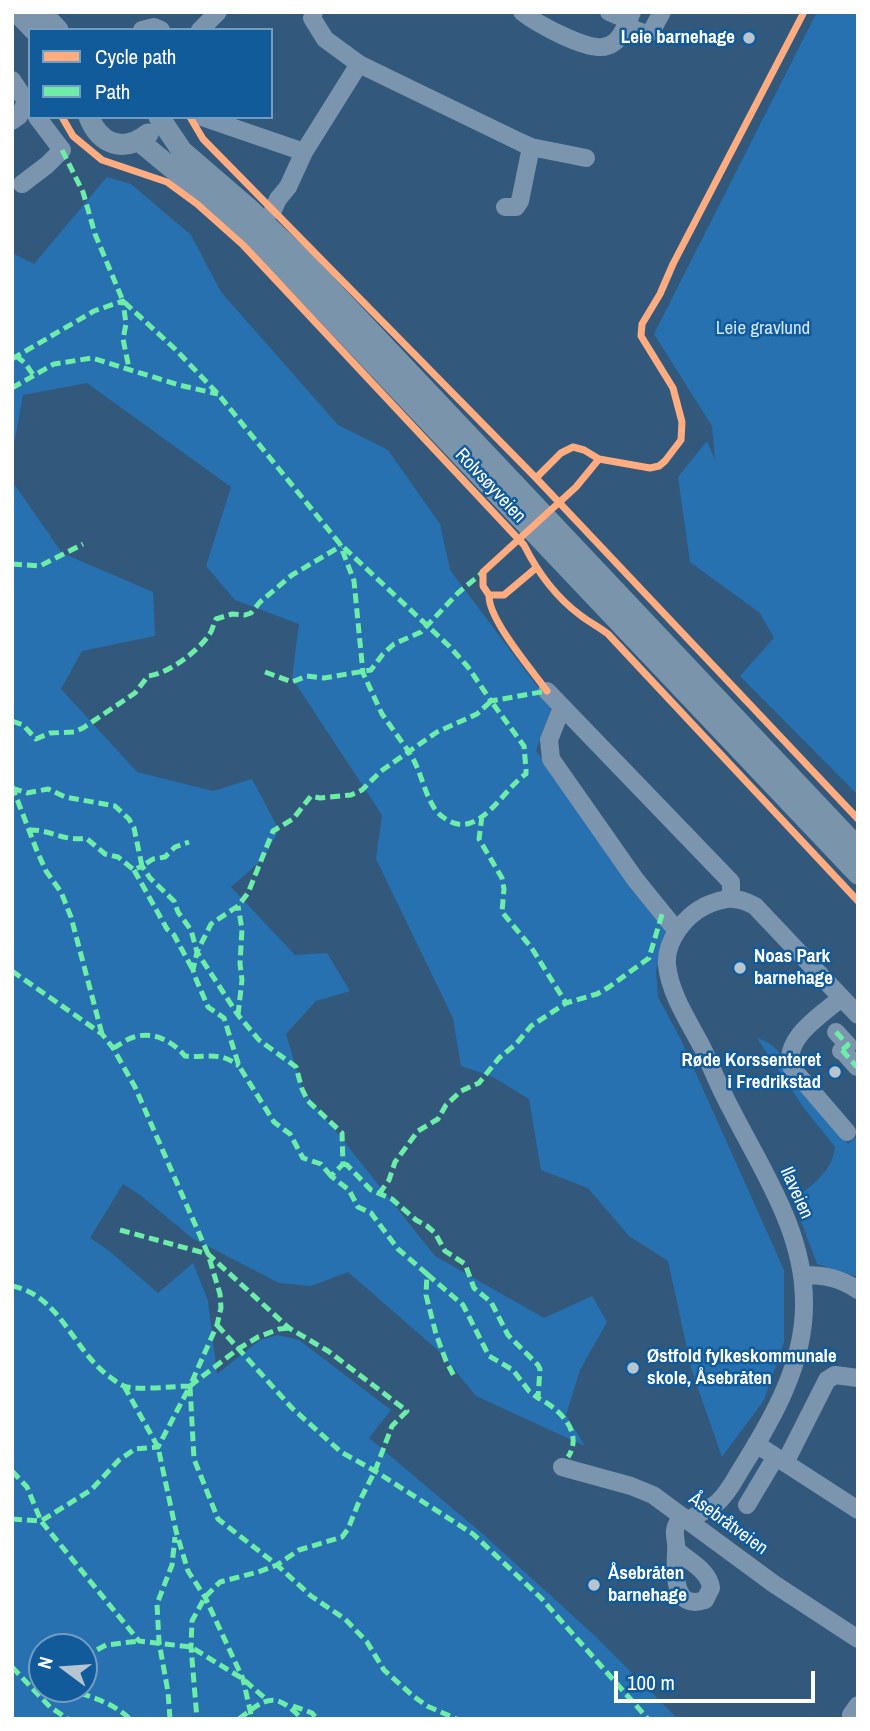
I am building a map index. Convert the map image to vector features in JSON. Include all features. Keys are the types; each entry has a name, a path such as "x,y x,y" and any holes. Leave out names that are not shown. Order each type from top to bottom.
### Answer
{"main road":[{"path":"16,12 32,28"},
{"path":"41,12 56,28"},
{"path":"90,119 102,138 114,144 127,145 139,141 151,131 157,119"},
{"name":"Rolvsøyveien","path":"159,119 182,151 303,260 858,848"},
{"name":"Rolvsøyveien","path":"139,141 236,220 291,276 858,874"}],"street":[{"path":"202,28 218,12"},
{"path":"314,12 312,18 324,39 359,64 531,147 586,158"},
{"path":"522,12 583,44 601,48 619,38 628,20"},
{"path":"609,12 628,20 646,34 651,32 662,12"},
{"path":"273,210 288,187 304,152 359,64"},
{"path":"12,80 28,105 12,121"},
{"path":"22,184 62,150 39,119"},
{"path":"208,119 304,152"},
{"path":"505,207 516,207 520,201 531,147"},
{"path":"547,691 731,882 731,897"},
{"path":"562,707 548,740 551,759 635,879 677,931 703,907 731,897 742,899 755,906 858,1015"},
{"name":"Ilaveien","path":"677,931 667,955 673,988 722,1092 782,1206 803,1275 804,1308 800,1345 784,1390 756,1444 719,1501 685,1519"},
{"path":"841,998 797,1037 789,1060 792,1068 847,1132"},
{"path":"835,1032 848,1045 841,1051 857,1067"},
{"path":"803,1275 842,1279 858,1290"},
{"path":"747,1505 780,1460 827,1380 835,1375 858,1378"},
{"path":"756,1444 858,1510"},
{"name":"Åsebråtveien","path":"562,1467 631,1486 653,1495 774,1584 858,1639"},
{"path":"677,1550 673,1532 685,1519"}],"green space":[{"name":"Leie gravlund","path":"817,12 851,12 858,16 858,795 740,676 774,638 760,613 690,562 678,477 707,441 715,460 712,426 654,334"},
{"path":"107,177 131,184 191,235 221,292 338,425 388,450 440,524 450,570 552,706 536,751 670,917 656,971 658,997 681,1040 784,1270 784,1342 764,1400 722,1457 692,1371 668,1261 629,1236 588,1188 541,1170 529,1099 493,1077 461,1066 453,1018 376,859 382,815 292,678 299,624 235,600 206,566 231,487 87,383 23,395 12,455 12,253 34,264"},
{"path":"12,481 62,553 153,592 155,636 82,651 61,689 137,772 213,791 252,779 279,830 263,859 231,887 295,955 327,953 350,991 316,1001 286,1034 303,1090 435,1256 544,1318 592,1296 607,1322 580,1370 566,1415 585,1446 476,1396 440,1352 348,1272 311,1286 279,1283 192,1238 123,1184 90,1238 158,1293 193,1263 208,1301 217,1374 260,1340 278,1335 299,1340 391,1410 369,1438 484,1535 595,1636 678,1719 12,1719"},
{"path":"757,1038 779,1052 848,1144 858,1135 858,1277 817,1264 793,1200 826,1171 835,1147 804,1108"}],"marked path":[{"path":"62,150 83,192 95,234 123,301 218,394 340,544 449,646 468,667 491,701 547,691"},
{"path":"12,359 94,311 123,301 126,324 123,339 129,368"},
{"path":"16,356 34,376"},
{"path":"12,388 54,364 92,358 218,394"},
{"path":"12,564 40,566 83,544"},
{"path":"331,1176 321,1164 303,1158 290,1134 274,1122 239,1066 224,1018 208,1007 196,979 193,970 197,952 211,924 238,906 248,893 273,831 293,819 311,796 320,798 351,795 362,790 381,771 437,732 477,714 491,701 524,746 526,774 491,809 471,823 449,821 436,811 413,758 409,752 382,714 363,673 354,581 340,544"},
{"path":"12,721 23,725 36,739 50,733 74,732 83,728 135,693 148,676 173,667 190,655 204,642 216,619 232,614 251,613 292,575 341,546"},
{"path":"265,672 292,682 307,676 324,678 371,670 394,644 421,632 458,593 483,572"},
{"path":"12,786 46,871 61,892 71,917 102,1034"},
{"path":"12,788 27,793 48,789 65,797 115,806 134,828 142,866 153,859 165,857 175,847 189,842"},
{"path":"482,816 479,839 502,878 502,912 531,947 566,1003"},
{"path":"29,830 78,839 86,838 105,854 118,857 134,870 142,866 150,878 174,901 178,912 191,930 197,952 238,1015 259,1040 296,1067 308,1101 342,1133 343,1164 331,1176 349,1190 358,1207 371,1213 398,1249 427,1274 426,1295 436,1334 454,1376"},
{"path":"134,870 193,970"},
{"path":"238,906 242,929 242,980 238,1015"},
{"path":"379,1194 389,1180 395,1162 418,1131 438,1119 446,1105 461,1091 479,1083 531,1026 566,1003 597,994 649,958 663,911"},
{"path":"12,971 102,1034 113,1048 135,1087 208,1254 220,1294 221,1308 217,1325 190,1386 194,1459 218,1519 277,1565 311,1596 345,1619 367,1642 384,1670 413,1696 427,1706 457,1719"},
{"path":"836,1032 848,1045 841,1051"},
{"path":"113,1048 131,1038 149,1035 168,1042 185,1056 226,1058 239,1066"},
{"path":"842,1050 857,1067"},
{"path":"343,1164 371,1190 392,1199 427,1226 435,1233 445,1251 465,1264 474,1288 491,1302 508,1335 538,1365 538,1398 554,1408 571,1431 572,1448 568,1457"},
{"path":"120,1230 208,1254 289,1328 328,1351 407,1411 392,1426 375,1471 342,1537 299,1550 277,1565 220,1582 205,1597 192,1621 191,1647 197,1719"},
{"path":"427,1274 463,1305 489,1356 513,1370 538,1398"},
{"path":"12,1286 29,1291 43,1300 97,1366 121,1385 138,1388 190,1386"},
{"path":"217,1325 292,1408 341,1452 473,1534 541,1598 648,1719"},
{"path":"12,1471 27,1487 41,1521 91,1490 119,1460 135,1449 158,1447 190,1386 258,1337 289,1328"},
{"path":"124,1386 158,1447 176,1531 188,1571 205,1597 243,1679 252,1719"},
{"path":"12,1519 41,1521 139,1641 191,1647 243,1679 266,1699"},
{"path":"170,1719 159,1642 157,1604 172,1565 175,1537"},
{"path":"98,1649 106,1645 139,1641"},
{"path":"12,1667 50,1707 68,1719"},
{"path":"98,1700 130,1719"},
{"path":"239,1719 271,1700 285,1704 302,1719"},
{"path":"293,1706 312,1713 317,1719"}],"cycle path":[{"path":"536,478 561,453 573,447 599,459 650,468 665,461 681,440 682,422 673,388 641,336 642,324 660,294 804,12"},
{"path":"63,119 73,136 102,160 167,182 197,204 243,245 524,545 555,592 580,615 608,634 858,901"},
{"path":"191,119 203,139 536,478 858,819"},
{"path":"489,595 483,586 483,572 576,487 599,459"},
{"path":"536,568 504,595 489,595 495,617 547,691"}],"place":[{"name":"Leie barnehage","path":"749,38"},
{"name":"Noas Park barnehage","path":"740,968"},
{"name":"Røde Korssenteret i Fredrikstad","path":"835,1072"},
{"name":"Østfold fylkeskommunale skole, Åsebråten","path":"633,1368"},
{"name":"Åsebråten barnehage","path":"594,1585"}]}
